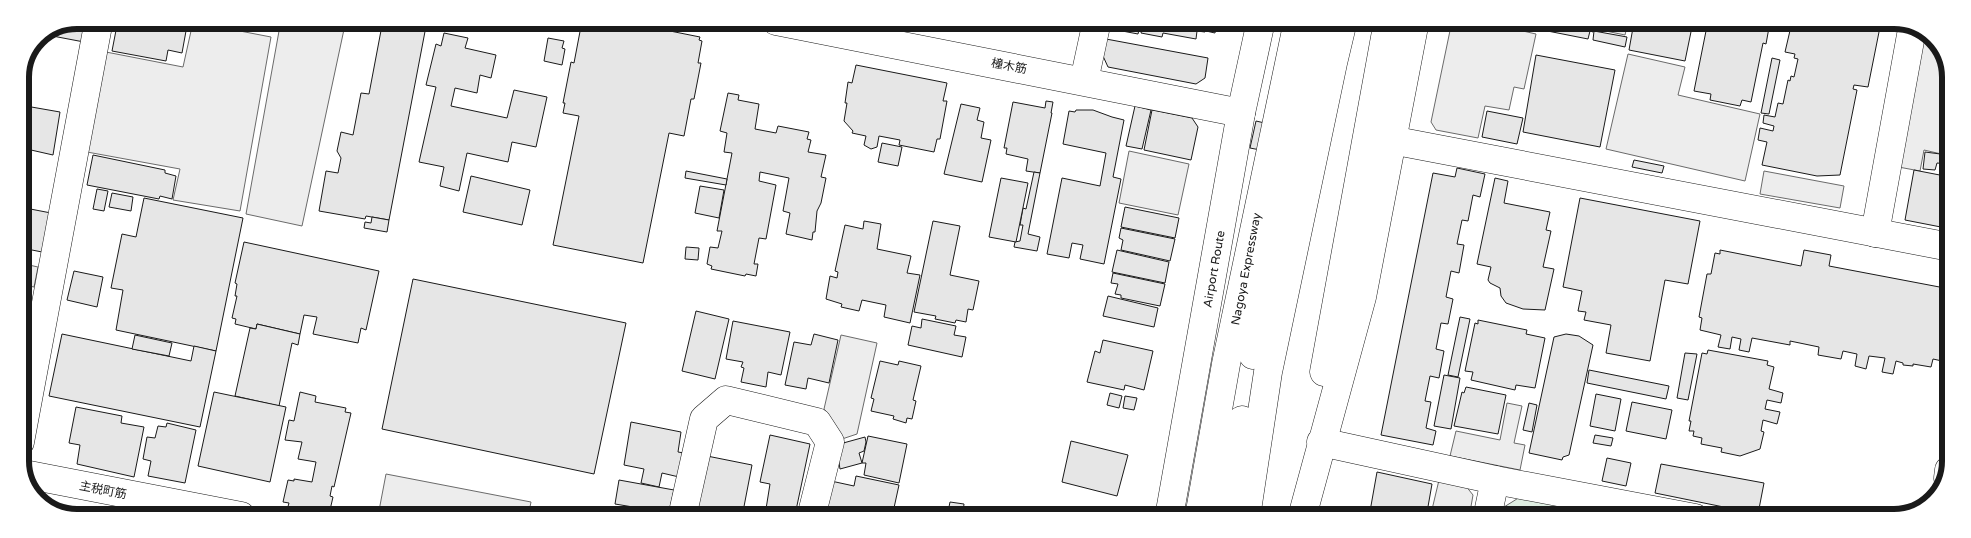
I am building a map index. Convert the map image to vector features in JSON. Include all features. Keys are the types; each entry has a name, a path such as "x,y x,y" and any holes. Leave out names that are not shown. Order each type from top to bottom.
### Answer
{"main road":[{"path":"29,394 97,29"},
{"name":"橦木筋","path":"817,29 1242,113"},
{"path":"1084,81 1095,29"},
{"name":"Airport Route","path":"1170,509 1242,113 1259,29"},
{"name":"Nagoya Expressway","path":"1200,509 1226,364 1296,29"},
{"name":"Nagoya Expressway","path":"1227,509 1284,181 1312,51 1319,29"},
{"path":"1247,509 1268,372 1341,29"},
{"path":"1301,509 1387,29"},
{"path":"1302,509 1362,297 1413,29"},
{"path":"1875,232 1911,32"},
{"path":"1391,140 1942,245"},
{"path":"684,509 704,419 726,400 817,422 830,442 813,509"},
{"path":"1321,442 1495,480 1648,509"},
{"name":"主税町筋","path":"31,475 205,509"},
{"path":"1489,509 1495,480"}],"green space":[{"path":"1520,497 1583,509 1503,509"}],"shaded area":[{"path":"191,29 229,29 271,37 240,211 173,200 180,169 87,152 106,52 183,67"},
{"path":"279,29 344,29 302,226 246,214"},
{"path":"1450,29 1514,29 1536,34 1524,89 1514,87 1509,110 1485,106 1478,138 1436,130 1431,122"},
{"path":"1596,29 1626,29 1625,35"},
{"path":"1918,35 1932,48 1941,64 1942,154 1924,150 1920,171 1893,166"},
{"path":"1628,54 1685,67 1678,95 1760,114 1745,181 1606,149"},
{"path":"1129,151 1189,164 1178,215 1119,203"},
{"path":"1764,171 1844,186 1840,208 1760,194"},
{"path":"29,265 38,267 34,287 29,286"},
{"path":"841,335 877,343 857,434 833,442 836,427 824,409"},
{"path":"1507,403 1522,406 1514,443 1525,445 1520,470 1450,456 1456,431 1500,440"},
{"path":"386,474 531,502 530,509 379,509"},
{"path":"1439,480 1465,485 1473,495 1471,509 1432,509"}],"building":[{"path":"85,29 84,42 52,36 67,30"},
{"path":"116,29 186,29 182,53 168,50 166,61 112,51"},
{"path":"381,29 425,29 389,220 366,216 365,219 319,211 326,171 338,173 341,158 337,151 341,132 353,135 361,93 369,94"},
{"path":"580,29 660,29 700,37 699,40 702,41 698,63 701,63 694,99 691,99 684,136 669,133 643,263 553,245 579,116 563,113 565,103 563,103 571,62 574,63"},
{"path":"1117,29 1139,29 1138,34"},
{"path":"1142,29 1216,29 1215,33 1197,31 1196,39 1163,33 1162,37 1141,33"},
{"path":"1537,29 1594,29 1593,32 1590,31 1588,39"},
{"path":"1633,29 1692,29 1685,61 1629,50"},
{"path":"1702,29 1769,29 1766,44 1763,43 1751,102 1742,100 1740,106 1710,100 1711,94 1694,91 1706,31 1702,31"},
{"path":"1790,29 1880,29 1868,87 1854,85 1853,89 1857,90 1840,175 1817,176 1762,165 1767,142 1758,140 1760,128 1773,131 1774,126 1763,123 1764,115 1775,117 1778,103 1783,104 1788,80 1790,81 1791,76 1794,77 1798,59 1794,58 1795,54 1785,52"},
{"path":"1594,31 1627,37 1625,47 1593,40"},
{"path":"444,33 468,38 465,48 496,55 491,78 480,75 477,93 455,88 451,106 507,118 514,90 547,97 536,147 512,142 508,162 467,153 459,191 440,186 444,167 419,162 436,87 426,85 436,44 441,46"},
{"path":"548,38 564,41 562,48 565,49 562,65 544,61"},
{"path":"1106,39 1208,58 1205,78 1196,84 1108,67 1103,56"},
{"path":"1536,55 1615,70 1600,147 1523,132"},
{"path":"1772,58 1780,60 1769,114 1761,113"},
{"path":"856,65 947,83 943,101 947,101 940,139 937,139 934,152 899,145 900,140 879,136 877,147 871,149 864,145 866,136 852,133 853,131 844,121 847,103 845,103 848,82 852,83"},
{"path":"728,93 739,95 738,100 759,104 755,129 776,133 778,126 809,132 807,139 811,140 808,152 826,155 821,177 826,178 821,203 817,211 815,232 813,232 812,240 786,234 790,213 783,211 789,178 760,172 759,181 776,185 766,239 759,238 754,264 758,264 756,276 746,274 745,276 711,269 712,266 707,264 710,247 718,248 722,231 717,231 732,153 724,152 727,133 720,131"},
{"path":"1046,101 1053,102 1040,173 1026,171 1028,159 1006,154 1007,148 1004,148 1013,102 1045,108"},
{"path":"961,104 980,108 977,120 984,122 981,138 991,140 982,182 944,174"},
{"path":"1135,106 1151,110 1142,149 1126,146"},
{"path":"29,107 60,112 53,155 31,150 29,161"},
{"path":"1076,110 1093,110 1124,120 1113,177 1121,179 1104,264 1080,259 1083,245 1072,243 1069,258 1047,254 1062,178 1100,186 1106,153 1063,144 1069,111 1075,112"},
{"path":"1152,110 1192,118 1198,127 1191,160 1144,150"},
{"path":"1487,111 1523,118 1517,144 1482,137"},
{"path":"1256,121 1291,129 1286,155 1250,148"},
{"path":"882,143 902,147 898,166 878,162"},
{"path":"1925,152 1942,154 1942,163 1937,163 1935,170 1923,169"},
{"path":"93,155 165,170 165,173 176,176 172,199 160,196 159,199 87,185"},
{"path":"1634,160 1664,166 1662,173 1632,167"},
{"path":"1457,168 1485,174 1480,197 1473,195 1468,221 1462,220 1457,244 1464,245 1459,273 1451,271 1446,297 1453,299 1448,324 1441,323 1436,349 1444,351 1439,378 1430,376 1425,401 1431,402 1426,428 1436,431 1433,445 1381,435 1433,173 1455,177"},
{"path":"1914,170 1942,175 1942,227 1905,220"},
{"path":"686,171 727,179 726,185 685,178"},
{"path":"1034,172 1040,173 1028,234 1040,237 1037,251 1014,247 1015,242 1020,241 1023,225 1020,225 1023,208 1026,209"},
{"path":"471,176 530,190 522,225 463,212"},
{"path":"1001,178 1028,183 1016,242 989,237"},
{"path":"1495,178 1508,181 1504,203 1550,212 1546,230 1551,231 1543,267 1554,269 1545,310 1523,309 1506,303 1501,296 1500,288 1488,280 1491,267 1477,264"},
{"path":"700,186 724,190 719,218 695,213"},
{"path":"97,189 108,191 104,211 93,209"},
{"path":"112,193 133,197 131,211 109,207"},
{"path":"144,198 243,218 216,351 116,330 123,290 111,288 122,234 136,237"},
{"path":"1580,198 1700,221 1688,284 1665,280 1650,361 1606,353 1611,325 1584,320 1586,312 1578,311 1582,291 1563,287"},
{"path":"1125,207 1179,218 1175,238 1121,227"},
{"path":"29,209 51,213 42,252 29,249"},
{"path":"372,217 389,220 387,232 364,228 365,222 371,223"},
{"path":"864,221 881,224 877,249 911,256 907,273 920,275 910,323 884,317 886,305 862,300 859,311 841,307 842,304 826,299 830,276 837,278 838,272 835,271 845,225 863,229"},
{"path":"933,221 960,226 950,275 979,281 973,310 968,309 966,322 956,320 955,323 935,319 936,316 914,312"},
{"path":"1121,228 1175,239 1170,261 1121,250 1123,240 1119,238"},
{"path":"244,242 379,271 366,330 361,328 358,343 313,334 317,317 304,315 300,334 257,324 256,329 235,324 236,319 232,318 237,296 235,296 237,284 235,283"},
{"path":"686,247 699,248 698,260 685,259"},
{"path":"1117,250 1169,262 1165,283 1112,272"},
{"path":"1720,250 1801,266 1804,250 1831,255 1829,266 1942,287 1942,361 1933,359 1931,367 1913,364 1913,366 1903,365 1903,363 1896,361 1893,374 1882,372 1885,358 1869,356 1866,369 1855,366 1857,354 1843,351 1841,359 1818,355 1819,347 1790,341 1790,345 1752,338 1749,352 1739,350 1741,339 1732,337 1730,349 1718,347 1721,335 1700,330 1702,318 1699,317 1707,274 1711,274 1715,253 1720,254"},
{"path":"74,271 103,277 97,307 67,300"},
{"path":"1113,273 1165,284 1160,306 1121,298 1121,295 1115,294 1118,284 1111,283"},
{"path":"413,279 626,323 594,474 382,429"},
{"path":"1108,296 1158,308 1154,327 1103,316"},
{"path":"696,311 729,319 715,379 682,371"},
{"path":"1460,317 1470,319 1458,377 1448,375"},
{"path":"922,319 956,326 954,335 966,337 962,357 908,345 912,326 921,328"},
{"path":"1478,320 1527,330 1526,334 1545,338 1535,388 1516,385 1515,390 1471,380 1473,372 1465,371 1475,323 1478,324"},
{"path":"733,321 790,332 781,375 768,372 766,387 741,382 744,368 741,367 743,362 726,359"},
{"path":"257,324 300,334 298,345 292,343 279,406 235,396 250,328 256,329"},
{"path":"62,334 191,361 194,346 216,351 200,427 49,396"},
{"path":"814,334 838,340 829,383 808,378 806,389 785,385 794,342 811,345"},
{"path":"1566,334 1579,336 1593,345 1569,455 1563,457 1562,460 1529,453 1554,337"},
{"path":"135,335 172,343 169,356 132,349"},
{"path":"1103,340 1153,351 1144,390 1125,385 1124,390 1087,382 1095,351 1100,353"},
{"path":"1708,350 1768,361 1767,365 1774,367 1769,389 1783,393 1781,403 1767,400 1765,409 1780,412 1777,424 1763,420 1761,431 1764,432 1760,449 1740,456 1721,452 1722,448 1701,444 1702,438 1693,436 1694,431 1689,431 1691,421 1689,421 1702,353 1707,354"},
{"path":"1685,353 1697,354 1688,400 1677,398"},
{"path":"880,361 898,365 899,361 921,366 913,400 916,401 912,419 907,418 906,423 893,419 894,416 871,411 874,399 871,398"},
{"path":"1589,370 1669,386 1666,399 1587,383"},
{"path":"1444,375 1460,378 1451,429 1434,426"},
{"path":"1466,387 1506,395 1498,434 1454,426 1462,392 1464,393"},
{"path":"214,392 286,407 270,482 198,466"},
{"path":"300,392 316,396 315,402 346,408 345,412 351,413 334,487 332,486 330,496 333,497 330,509 287,509 289,503 283,502 288,480 312,482 316,462 298,459 302,442 285,440 289,420 294,421"},
{"path":"1110,393 1122,396 1119,408 1107,405"},
{"path":"1596,394 1621,399 1615,431 1590,426"},
{"path":"1125,396 1137,398 1134,410 1123,408"},
{"path":"1632,402 1672,410 1666,439 1626,431"},
{"path":"1529,403 1537,405 1532,432 1523,430"},
{"path":"76,407 122,416 121,423 144,427 134,477 77,464 80,445 69,443"},
{"path":"631,422 681,432 678,452 684,453 679,477 662,473 659,487 641,483 644,469 624,465"},
{"path":"167,423 196,430 185,483 148,476 151,461 143,459 147,437 155,438 158,426 166,427"},
{"path":"770,435 810,444 796,509 766,509 770,484 760,482"},
{"path":"1595,435 1613,438 1611,446 1593,443"},
{"path":"868,436 907,444 899,483 864,475 866,463 862,463"},
{"path":"865,437 864,451 859,453 862,463 840,469 836,445"},
{"path":"1071,441 1128,455 1117,496 1062,482"},
{"path":"707,456 752,465 744,509 697,509"},
{"path":"1607,458 1631,463 1626,486 1602,481"},
{"path":"1661,464 1764,483 1759,509 1733,509 1655,493"},
{"path":"1377,472 1432,484 1428,509 1370,509"},
{"path":"856,476 899,485 894,509 823,509 831,481 854,486"},
{"path":"619,480 674,490 670,509 645,509 615,504"},
{"path":"950,502 964,504 963,509 949,509"}]}
